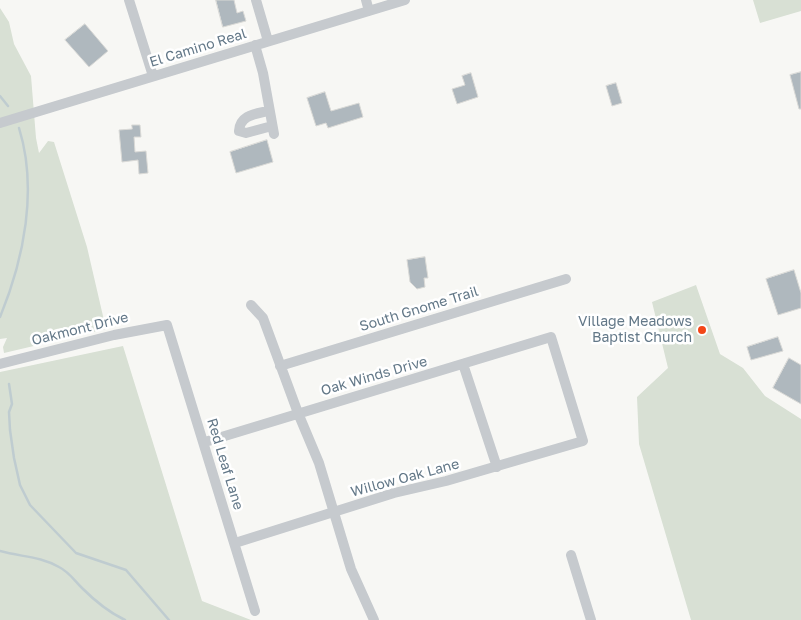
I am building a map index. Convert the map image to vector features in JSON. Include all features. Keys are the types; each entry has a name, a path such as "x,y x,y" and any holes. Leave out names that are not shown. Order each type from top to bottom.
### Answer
{"street":[{"path":"129,0 153,76"},
{"path":"256,0 268,41"},
{"path":"366,0 369,11"},
{"name":"El Camino Real","path":"0,123 405,0"},
{"path":"255,45 264,73 268,111 273,130 246,133 239,131 239,125 246,117 268,111"},
{"name":"South Gnome Trail","path":"280,366 566,278"},
{"path":"251,304 263,318 298,413 320,463 351,569 374,620"},
{"name":"Oakmont Drive","path":"0,364 114,335 167,325"},
{"name":"Red Leaf Lane","path":"167,325 205,442 255,611"},
{"name":"Oak Winds Drive","path":"205,442 552,337 583,441"},
{"path":"464,364 496,467"},
{"name":"Willow Oak Lane","path":"235,543 394,493 496,467 583,441"},
{"path":"571,556 591,620"}],"shaded area":[{"path":"753,0 801,0 801,11 760,23"},
{"path":"0,8 9,22 14,44 31,76 39,153 48,141 54,142 87,247 106,329 4,353 3,347 7,338 0,339"},
{"path":"696,285 720,354 743,368 765,396 801,419 801,620 691,620 639,444 637,397 668,368 652,302"},
{"path":"123,346 202,601 251,620 0,620 0,372"}],"building":[{"path":"216,0 234,0 237,13 243,11 246,21 223,27"},
{"path":"85,24 108,51 89,67 65,40"},
{"path":"801,72 801,109 799,109 790,75"},
{"path":"471,73 478,97 457,104 452,89 465,85 462,76"},
{"path":"616,83 622,103 612,106 606,86"},
{"path":"325,92 331,111 359,103 363,117 328,128 326,123 316,126 307,98"},
{"path":"132,125 140,125 141,137 134,137 135,152 146,151 148,173 139,174 138,160 122,162 119,130 132,129"},
{"path":"267,140 273,162 236,173 230,152"},
{"path":"425,257 428,278 424,278 425,287 417,289 410,282 407,260"},
{"path":"794,270 801,293 801,308 778,315 766,279"},
{"path":"778,337 783,351 751,360 747,347"},
{"path":"789,358 801,365 801,404 773,388"}],"waterway":[{"path":"0,96 8,106"},
{"path":"0,317 16,272 26,224 27,175 25,151 19,128"},
{"path":"9,384 12,404 9,412 10,430 14,458 20,485 30,505 76,553 126,570 169,620"},
{"path":"0,551 38,559 63,569 97,602 125,620"}],"place":[{"name":"Village Meadows Baptist Church","path":"702,330"}]}
